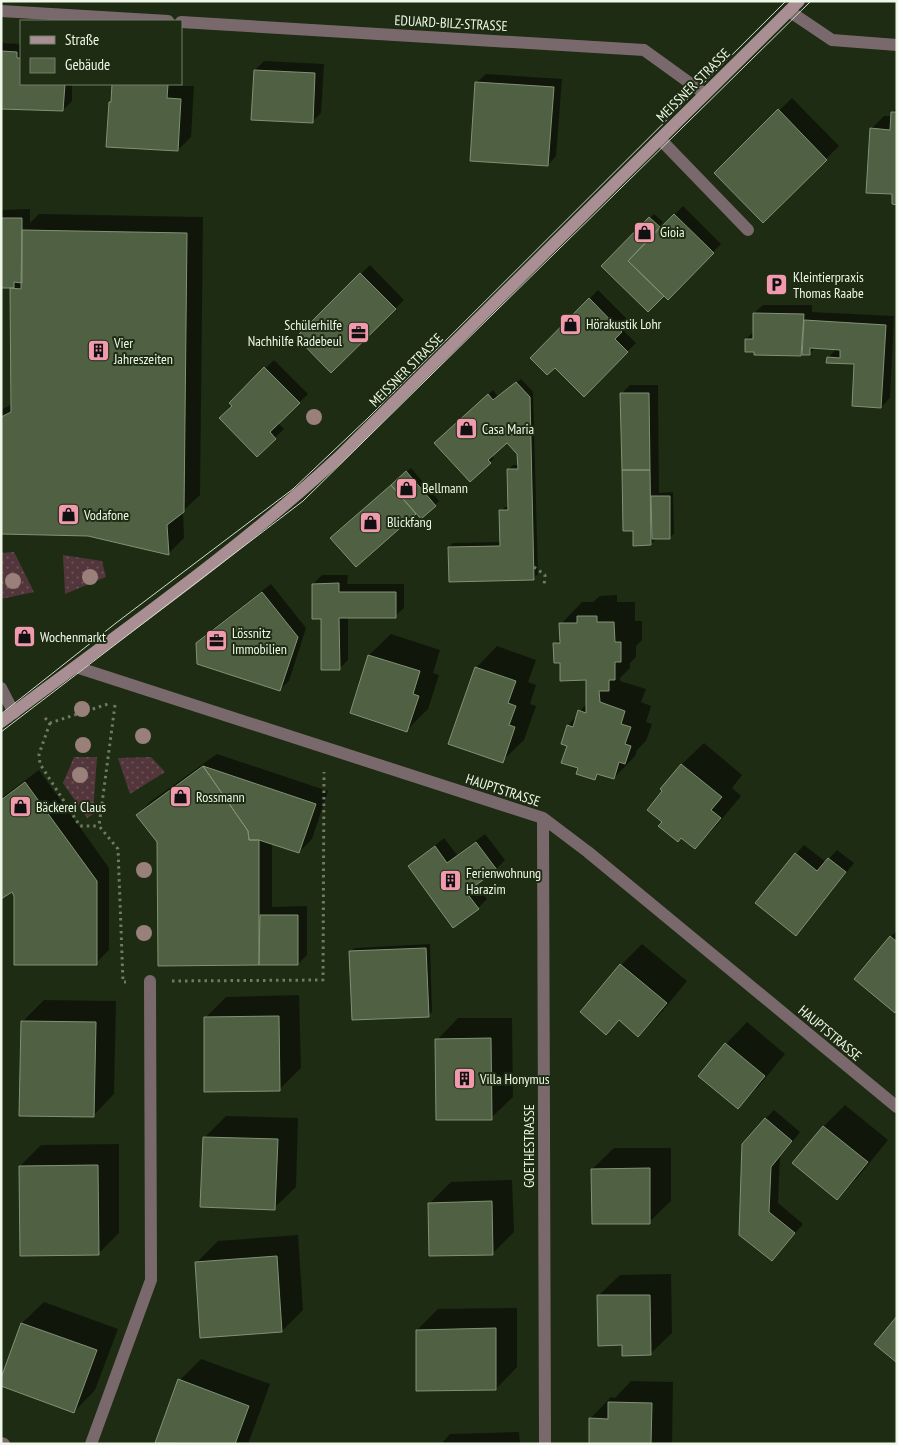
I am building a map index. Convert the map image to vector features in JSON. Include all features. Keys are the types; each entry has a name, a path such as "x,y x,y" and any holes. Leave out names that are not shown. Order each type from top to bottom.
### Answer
{"main road":[{"name":"MEISSNER STRASSE","path":"1,722 196,576 300,493 799,1"}],"street":[{"path":"1,11 151,20"},
{"path":"790,11 832,40 897,45"},
{"name":"EDUARD-BILZ-STRASSE","path":"182,22 644,50 704,94"},
{"path":"660,139 748,230"},
{"name":"HAUPTSTRASSE","path":"76,667 543,818 596,859 897,1108"},
{"path":"1,688 14,713"},
{"name":"GOETHESTRASSE","path":"543,818 545,1444"},
{"path":"91,1444 151,1280 150,981"}],"path":[{"path":"534,566 545,575 544,586"},
{"path":"29,701 50,723"},
{"path":"50,723 115,702 99,826 118,849 123,982 323,980 324,747"},
{"path":"50,723 39,754 40,764 80,826 99,826"}],"shaded area":[{"path":"14,552 34,592 1,599 1,553"},
{"path":"63,555 102,561 106,577 65,594"},
{"path":"74,757 97,757 93,814 87,818 63,783"},
{"path":"151,757 165,772 130,794 118,758"}],"building":[{"path":"1,51 17,52 17,58 20,58 20,85 65,85 63,111 1,109"},
{"path":"254,70 315,73 313,123 251,120"},
{"path":"475,82 554,87 548,166 470,161"},
{"path":"112,85 168,85 167,98 181,99 178,151 106,147 109,102 111,102"},
{"path":"778,109 827,160 763,223 714,173"},
{"path":"891,112 897,112 897,205 892,204 892,194 866,193 870,128 890,130"},
{"path":"674,214 714,253 668,300 628,261"},
{"path":"649,217 660,227 628,261 664,296 648,312 601,266"},
{"path":"1,218 22,218 22,283 14,282 14,288 1,288"},
{"name":"Vier Jahreszeiten","path":"22,230 187,233 184,512 167,525 169,555 88,536 1,534 1,417 11,412 10,288 21,289"},
{"path":"360,273 396,309 331,373 296,337"},
{"path":"589,298 622,332 615,339 628,352 584,397 555,368 547,375 530,358"},
{"path":"753,313 804,314 801,356 754,355 754,352 745,352 745,339 753,339"},
{"path":"804,320 886,325 881,408 852,406 854,364 826,363 827,357 840,358 840,350 810,348 810,355 802,355"},
{"path":"264,367 300,403 270,432 276,439 257,457 219,418 232,406 229,403"},
{"path":"516,382 530,397 534,580 449,582 448,547 500,546 499,510 508,510 507,469 518,469 517,454 507,443 488,460 491,463 470,482 434,443 488,394 493,400"},
{"path":"620,393 649,393 650,470 622,470"},
{"path":"622,470 650,470 651,545 633,546 633,531 623,531"},
{"path":"406,471 436,506 421,519 391,485"},
{"path":"391,485 416,514 356,567 330,538"},
{"path":"651,496 670,496 670,539 652,539"},
{"path":"339,583 339,592 396,592 396,618 339,618 340,670 321,670 321,619 312,619 312,584"},
{"path":"262,592 298,637 280,691 197,664 196,643"},
{"path":"577,616 597,616 597,622 614,622 615,642 621,642 621,662 615,662 615,680 609,680 609,691 599,691 600,702 625,711 621,724 631,727 625,744 631,746 625,764 619,762 614,779 597,774 595,780 576,774 578,768 561,763 567,746 561,744 567,725 573,727 578,710 586,713 586,680 560,681 560,663 554,663 553,643 560,643 559,623 577,623"},
{"path":"368,655 420,671 413,694 419,696 407,732 350,713"},
{"path":"475,667 516,681 508,703 516,706 509,725 515,727 503,763 448,744"},
{"path":"681,764 722,797 711,810 721,818 695,849 681,838 678,842 658,826 662,822 647,810 662,791 660,789"},
{"path":"203,766 316,804 299,853 259,840 249,840 248,831"},
{"path":"203,766 248,831 249,840 259,840 259,965 158,966 157,842 136,815"},
{"path":"25,782 97,881 97,965 14,965 14,896 12,892 1,899 1,800"},
{"name":"Ferienwohnung Harazim","path":"476,842 497,870 466,892 479,909 453,928 408,866 435,846 447,863"},
{"path":"795,853 817,871 828,858 846,872 796,936 755,903"},
{"path":"260,915 298,915 298,965 259,965"},
{"path":"890,936 897,942 897,1010 895,1013 854,979"},
{"path":"426,948 429,1017 352,1020 349,951"},
{"path":"620,964 667,1003 638,1037 619,1020 606,1035 580,1012"},
{"path":"279,1016 280,1091 204,1092 204,1017"},
{"path":"21,1021 96,1022 94,1117 19,1116"},
{"name":"Villa Honymus","path":"491,1038 492,1120 436,1120 435,1039"},
{"path":"725,1043 765,1076 738,1109 698,1076"},
{"path":"765,1118 792,1141 771,1167 769,1212 795,1233 772,1261 739,1235 742,1144"},
{"path":"823,1126 868,1162 837,1200 792,1163"},
{"path":"203,1137 278,1139 275,1210 200,1207"},
{"path":"98,1165 99,1255 20,1256 19,1166"},
{"path":"650,1168 650,1224 592,1224 591,1169"},
{"path":"492,1201 493,1255 429,1256 428,1203"},
{"path":"277,1256 282,1332 200,1338 195,1262"},
{"path":"597,1295 650,1295 651,1355 622,1356 622,1345 598,1346"},
{"path":"897,1316 897,1360 896,1362 874,1344"},
{"path":"21,1323 97,1350 74,1413 1,1386 1,1378"},
{"path":"496,1328 496,1390 416,1391 416,1330"},
{"path":"178,1379 249,1406 235,1444 155,1443"},
{"path":"608,1402 652,1403 651,1444 589,1444 589,1418 608,1419"}],"tram line":[{"path":"1,714 116,623 293,489 368,418 786,1"},
{"path":"1,732 303,501 811,1"}],"place":[{"name":"Gioia","path":"644,232"},
{"name":"Kleintierpraxis Thomas Raabe","path":"777,285"},
{"name":"Hörakustik Lohr","path":"570,324"},
{"name":"Schülerhilfe Nachhilfe Radebeul","path":"358,333"},
{"name":"Vier Jahreszeiten","path":"98,351"},
{"name":"Casa Maria","path":"466,429"},
{"name":"Bellmann","path":"406,488"},
{"name":"Vodafone","path":"68,515"},
{"name":"Blickfang","path":"371,522"},
{"name":"Wochenmarkt","path":"24,637"},
{"name":"Lössnitz Immobilien","path":"216,641"},
{"name":"Rossmann","path":"180,797"},
{"name":"Bäckerei Claus","path":"20,807"},
{"name":"Ferienwohnung Harazim","path":"450,881"},
{"name":"Villa Honymus","path":"464,1079"}]}
